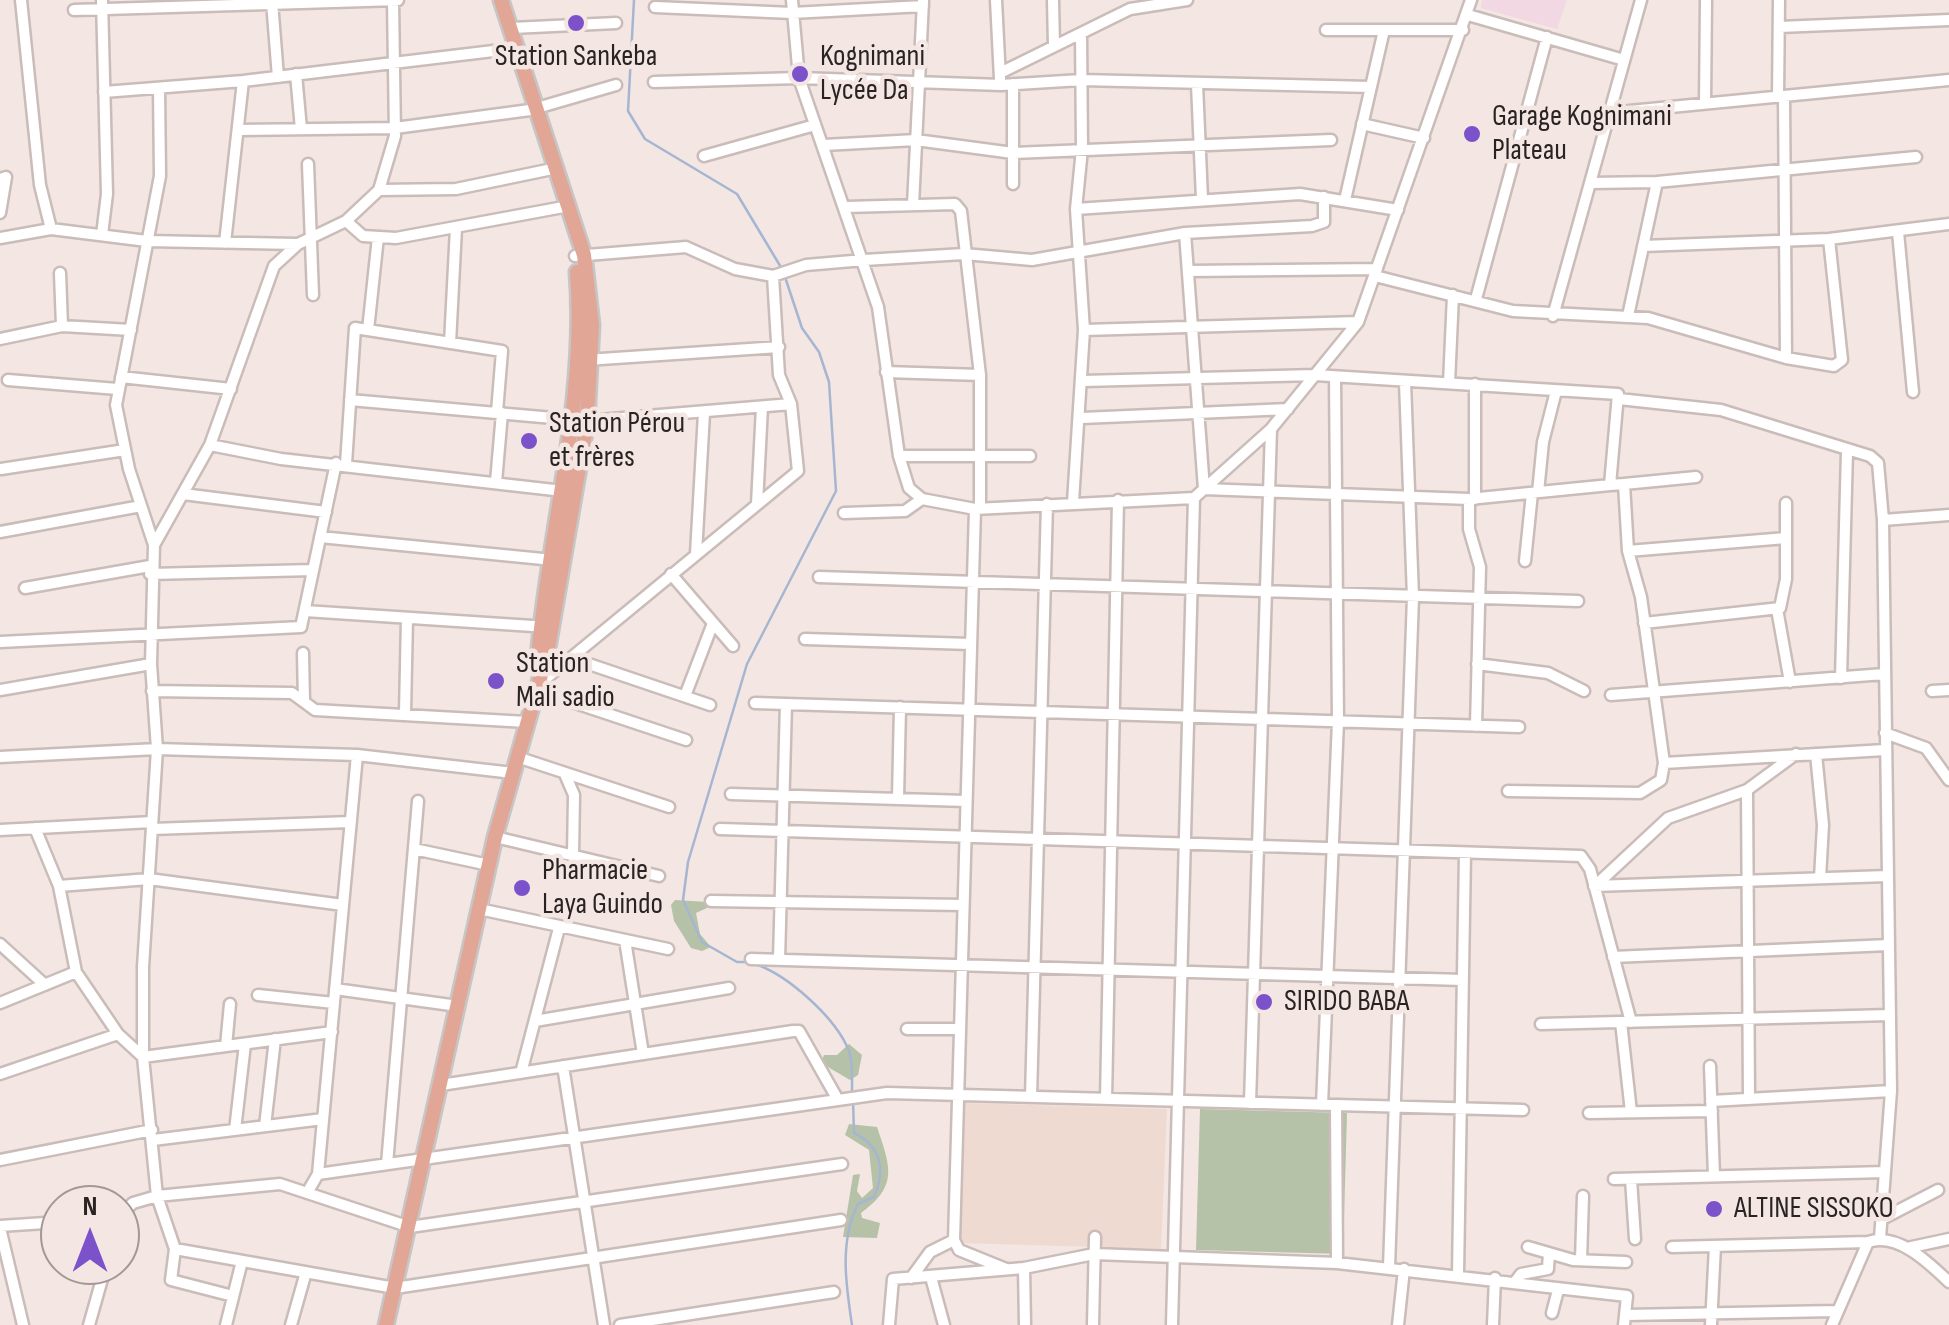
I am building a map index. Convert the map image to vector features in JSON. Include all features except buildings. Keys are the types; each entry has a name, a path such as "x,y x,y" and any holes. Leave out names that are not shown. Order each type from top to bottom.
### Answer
{"main road":[{"path":"492,0 534,109"},
{"path":"386,1325 495,837 536,688 581,420 586,360 580,256 501,0"},
{"path":"558,560 563,490 581,420"}],"street":[{"path":"21,0 40,185 51,228"},
{"path":"74,10 102,6 395,0 395,128 379,190 346,221 298,244 274,266 210,446 154,545 150,570 156,749 143,1057 157,1196 175,1249 170,1280 233,1296"},
{"path":"792,0 799,78 878,306 899,456 909,488 922,499 977,509 1194,498 1272,429 1358,322 1472,0"},
{"path":"996,0 1013,184"},
{"path":"1053,0 1054,46"},
{"path":"1004,81 1054,46 1130,4 1187,0"},
{"path":"1553,316 1641,0"},
{"path":"1704,104 1706,0"},
{"path":"1779,0 1786,358"},
{"path":"272,2 278,77"},
{"path":"655,8 792,13 923,3 913,205"},
{"path":"102,6 107,194 102,235"},
{"path":"1468,15 1624,60"},
{"path":"1778,27 1949,20"},
{"path":"512,28 616,23"},
{"path":"1326,30 1462,30"},
{"path":"1345,200 1384,30"},
{"path":"1074,502 1082,418 1084,330 1076,210 1082,150 1081,33"},
{"path":"1476,300 1547,37"},
{"path":"104,92 243,81 510,48"},
{"path":"296,74 301,129"},
{"path":"654,82 799,78 919,84 1081,80 1371,86"},
{"path":"1609,114 1949,80"},
{"path":"226,243 243,81"},
{"path":"1197,84 1202,199"},
{"path":"238,130 395,128 534,109 616,86"},
{"path":"154,545 125,450 119,383 160,176 159,88"},
{"path":"1362,124 1424,138"},
{"path":"704,156 815,125"},
{"path":"824,145 916,140 1013,152 1332,140"},
{"path":"1590,183 1658,182 1916,158"},
{"path":"308,164 313,295"},
{"path":"379,190 456,189 553,169"},
{"path":"0,179 6,178 0,213"},
{"path":"1628,316 1658,182"},
{"path":"1076,210 1202,199 1324,197 1398,210"},
{"path":"580,256 686,247 735,269 773,276 806,265 864,260 964,254 1032,260 1186,233 1322,224 1324,197"},
{"path":"846,207 958,206 980,375 980,456 972,582 954,1240 959,1250 1008,1270"},
{"path":"346,221 362,236 378,237 456,228 565,208"},
{"path":"1644,246 1829,240 1949,224"},
{"path":"0,238 51,228 147,241 298,244"},
{"path":"450,342 456,228"},
{"path":"1898,232 1913,392"},
{"path":"1186,233 1204,489"},
{"path":"368,330 378,237"},
{"path":"1188,271 1376,273 1453,295 1553,316 1628,316 1679,324 1786,358 1834,366 1842,360 1829,240"},
{"path":"60,273 62,326"},
{"path":"536,688 798,471 791,404 779,375 773,276"},
{"path":"1449,383 1453,295"},
{"path":"1084,330 1358,322"},
{"path":"1,335 62,326 132,330"},
{"path":"0,642 301,627 320,536 341,464 355,328 502,351 496,482"},
{"path":"586,360 779,347"},
{"path":"886,372 980,375"},
{"path":"1083,381 1316,375 1614,392 1620,399 1721,410 1878,463 1883,520 1891,1091 1882,1219 1832,1325"},
{"path":"1322,1105 1338,721 1340,594 1335,377"},
{"path":"8,380 232,390"},
{"path":"1388,1268 1413,597 1405,382"},
{"path":"1476,384 1469,529 1480,567 1476,726"},
{"path":"1525,561 1543,442 1556,391"},
{"path":"1610,485 1620,399"},
{"path":"350,400 581,420 791,404"},
{"path":"757,504 762,407"},
{"path":"1082,418 1199,416 1288,409"},
{"path":"696,554 704,413"},
{"path":"1250,1103 1272,429"},
{"path":"210,446 563,490"},
{"path":"1,470 125,450"},
{"path":"1841,678 1847,451"},
{"path":"899,456 1030,456"},
{"path":"1204,489 1472,499 1696,477"},
{"path":"1508,791 1640,793 1661,780 1664,763 1644,623 1628,551 1624,484"},
{"path":"183,494 326,512"},
{"path":"1172,1325 1194,498"},
{"path":"844,513 905,511 922,499"},
{"path":"1106,1099 1118,500"},
{"path":"1644,623 1777,609 1784,600 1786,503"},
{"path":"1031,1097 1047,504"},
{"path":"0,532 141,506"},
{"path":"1883,520 1949,515"},
{"path":"320,536 558,560"},
{"path":"1628,551 1786,538"},
{"path":"25,588 150,570 314,570"},
{"path":"671,574 733,646"},
{"path":"819,577 1578,601"},
{"path":"1777,609 1790,682"},
{"path":"304,612 547,627"},
{"path":"405,713 407,618"},
{"path":"685,696 714,623"},
{"path":"805,640 971,644"},
{"path":"303,653 304,702"},
{"path":"572,658 710,704"},
{"path":"0,690 151,664"},
{"path":"1477,664 1548,673 1584,692"},
{"path":"1611,695 1884,674"},
{"path":"536,688 686,740"},
{"path":"1932,691 1949,690"},
{"path":"152,691 292,693 315,710 527,722"},
{"path":"755,703 1519,727"},
{"path":"779,960 786,704"},
{"path":"898,798 900,707"},
{"path":"1885,733 1926,748 1949,780"},
{"path":"0,757 156,749 357,755 513,773"},
{"path":"1664,763 1885,750"},
{"path":"1594,886 1668,818 1747,790 1796,754"},
{"path":"1816,754 1823,825 1820,878"},
{"path":"307,1192 318,1174 357,755"},
{"path":"517,757 669,807"},
{"path":"565,773 574,795 572,855"},
{"path":"1747,790 1749,1098"},
{"path":"731,794 966,800"},
{"path":"387,1164 418,801"},
{"path":"0,830 351,822"},
{"path":"35,828 59,886 76,972 118,1034 143,1057"},
{"path":"720,829 1581,856 1594,886 1626,1022 1631,1112"},
{"path":"495,837 660,876"},
{"path":"414,849 489,865"},
{"path":"1458,1274 1464,853"},
{"path":"1594,886 1887,876"},
{"path":"59,886 149,879 343,905"},
{"path":"711,901 963,905"},
{"path":"479,909 668,948"},
{"path":"521,1072 559,928"},
{"path":"625,940 643,1054"},
{"path":"0,944 46,985"},
{"path":"1613,957 1888,945"},
{"path":"751,959 1463,980"},
{"path":"0,1004 76,972"},
{"path":"535,1020 729,988"},
{"path":"336,989 458,1006"},
{"path":"258,996 334,1003"},
{"path":"226,1046 230,1004"},
{"path":"1541,1024 1890,1015"},
{"path":"908,1029 959,1029"},
{"path":"441,1085 800,1031 838,1100"},
{"path":"143,1057 332,1032"},
{"path":"0,1074 118,1034"},
{"path":"265,1126 276,1040"},
{"path":"235,1130 245,1044"},
{"path":"563,1066 604,1325"},
{"path":"1710,1066 1714,1176"},
{"path":"1589,1113 1712,1106 1749,1098 1891,1091"},
{"path":"318,1174 887,1093 1523,1110"},
{"path":"1336,1105 1337,1263"},
{"path":"0,1160 153,1135 324,1119"},
{"path":"140,1201 157,1196 280,1184 410,1226 585,1204 842,1164"},
{"path":"1614,1179 1885,1172"},
{"path":"1631,1179 1635,1239"},
{"path":"1882,1219 1938,1190"},
{"path":"1581,1260 1583,1196"},
{"path":"175,1249 395,1288 841,1220"},
{"path":"23,1325 0,1227 40,1224"},
{"path":"1093,1325 1095,1237"},
{"path":"1907,1248 1949,1239"},
{"path":"910,1278 930,1252 954,1240"},
{"path":"1672,1247 1874,1240 1907,1248 1949,1282"},
{"path":"1711,1319 1715,1246"},
{"path":"1528,1247 1581,1260 1626,1262"},
{"path":"1516,1282 1522,1274 1548,1269 1549,1253"},
{"path":"889,1325 893,1279 1008,1270 1094,1254 1337,1263 1495,1278 1558,1290 1628,1296 1625,1320 1836,1312"},
{"path":"226,1325 242,1261"},
{"path":"1024,1268 1025,1325"},
{"path":"1398,1325 1404,1269"},
{"path":"291,1325 306,1272"},
{"path":"931,1278 944,1325"},
{"path":"1494,1325 1495,1278"},
{"path":"90,1325 101,1285"},
{"path":"1552,1313 1558,1290"},
{"path":"620,1325 834,1292"}],"shaded area":[{"path":"1482,0 1567,0 1557,29 1481,8"},
{"path":"965,1103 1167,1109 1161,1249 960,1243"}],"green space":[{"path":"675,900 707,902 709,907 696,913 700,934 711,947 702,951 691,948 674,921 671,905"},
{"path":"849,1044 862,1055 858,1075 850,1080 821,1063 824,1055 837,1055"},
{"path":"1200,1109 1347,1113 1343,1254 1196,1250"},
{"path":"849,1124 877,1127 886,1154 886,1185 861,1213 862,1218 880,1223 877,1238 843,1237 853,1175 860,1174 857,1191 862,1198 873,1188 869,1150 845,1135"}],"waterway":[{"path":"634,0 628,111 645,139 737,194 782,269"},
{"path":"748,962 737,962 702,942 683,900 688,862 747,664 836,491 829,382 819,352 802,328 785,277"},
{"path":"755,964 796,988 843,1038 852,1066 852,1092"},
{"path":"852,1325 846,1279 848,1233 858,1204 874,1197 880,1177 875,1152 854,1133 853,1100"}],"place":[{"name":"Station Sankeba","path":"576,23"},
{"name":"Kognimani Lycée Da","path":"800,74"},
{"name":"Garage Kognimani Plateau","path":"1472,134"},
{"name":"Station Pérou et frères","path":"529,441"},
{"name":"Station Mali sadio","path":"496,681"},
{"name":"Pharmacie Laya Guindo","path":"522,888"},
{"name":"SIRIDO BABA","path":"1264,1002"},
{"name":"ALTINE SISSOKO","path":"1714,1209"}]}
